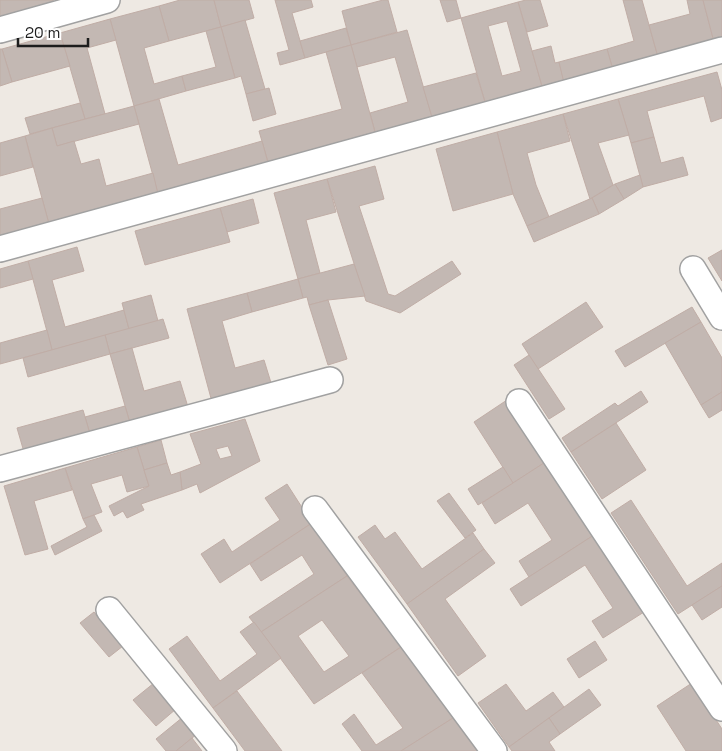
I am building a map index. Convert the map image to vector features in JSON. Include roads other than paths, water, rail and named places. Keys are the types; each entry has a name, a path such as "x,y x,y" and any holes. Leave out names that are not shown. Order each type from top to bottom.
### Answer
{"street":[{"path":"0,30 107,0"},
{"path":"0,249 722,50"},
{"path":"693,269 722,316"},
{"path":"0,468 330,380"},
{"path":"519,402 722,708"},
{"path":"315,509 494,751"},
{"path":"109,610 224,751"}]}
